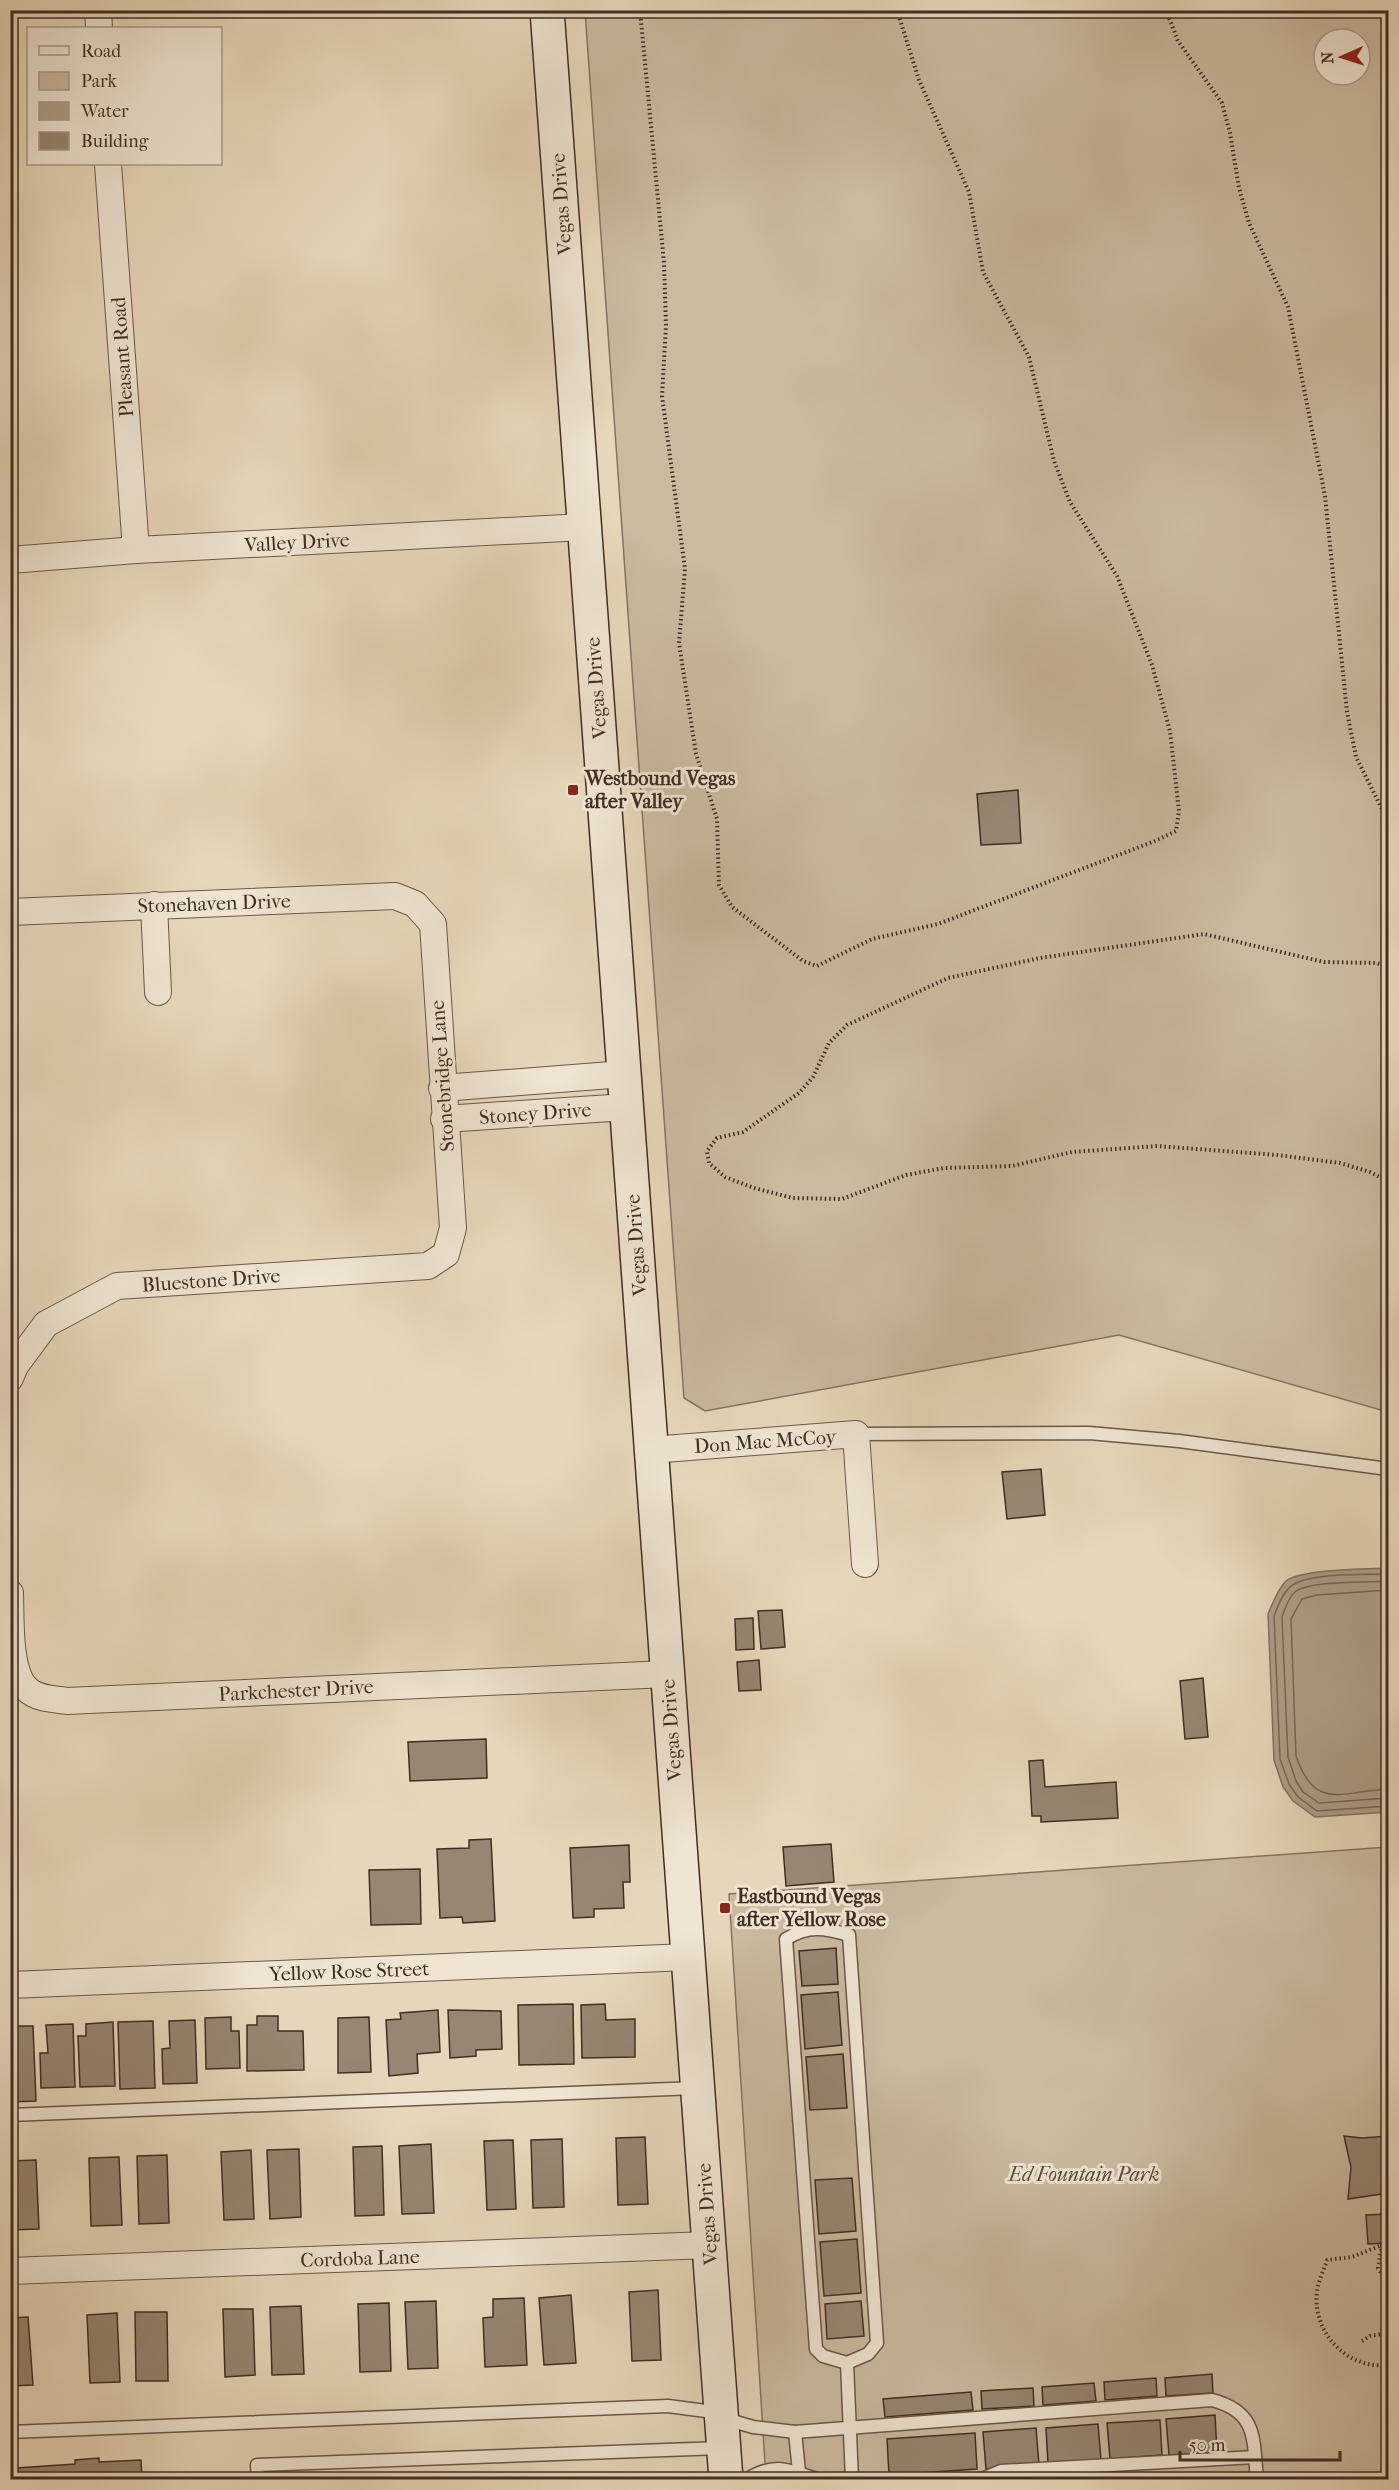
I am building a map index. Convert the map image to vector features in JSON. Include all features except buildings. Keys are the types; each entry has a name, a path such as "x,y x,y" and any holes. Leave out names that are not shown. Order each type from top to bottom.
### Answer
{"main road":[{"name":"Vegas Drive","path":"547,10 726,2480"}],"street":[{"path":"98,10 99,27"},
{"name":"Pleasant Road","path":"108,165 136,550"},
{"name":"Valley Drive","path":"10,560 136,550 584,526"},
{"name":"Stonehaven Drive","path":"10,912 395,896 415,904"},
{"name":"Stonebridge Lane","path":"415,904 433,924 444,1119 453,1228 446,1254"},
{"path":"154,905 158,992"},
{"name":"Stoney Drive","path":"442,1088 624,1074"},
{"name":"Stoney Drive","path":"444,1119 626,1107"},
{"name":"Bluestone Drive","path":"10,1377 15,1366 46,1324 117,1286 428,1266 446,1254"},
{"name":"Don Mac McCoy","path":"651,1450 856,1434 865,1564"},
{"name":"Parkchester Drive","path":"10,1593 16,1671 26,1689 44,1698 67,1701 667,1674"},
{"name":"Yellow Rose Street","path":"10,1984 688,1958"},
{"name":"Cordoba Lane","path":"10,2271 709,2245"}],"lane":[{"path":"856,1434 1089,1433 1179,1441 1389,1469"},
{"path":"812,1928 849,1935 877,2343 868,2354 847,2363 823,2356 816,2349 786,1939 799,1930 812,1928"},
{"path":"10,2115 697,2088"},
{"path":"847,2363 852,2429 852,2480"},
{"path":"10,2432 668,2406 721,2414 753,2427 795,2432 1212,2400 1230,2404 1245,2416 1253,2433 1257,2480"},
{"path":"795,2432 799,2472"},
{"path":"258,2480 257,2465 724,2448"},
{"path":"980,2480 1001,2471 1255,2457"},
{"path":"746,2480 766,2469 786,2468 819,2480"}],"path":[{"path":"640,10 663,263 666,325 662,396 685,568 679,644 696,754 717,819 719,885 732,907 802,961 817,966 872,939 938,924 1155,841 1176,831 1179,811 1170,731 1152,665 1117,576 1066,492 1054,461 1029,357 983,272 969,192 919,80 897,10"},
{"path":"1166,10 1178,40 1222,103 1230,133 1239,188 1249,223 1287,307 1325,496 1347,712 1356,758 1384,813 1389,838"},
{"path":"1389,966 1376,963 1324,962 1204,934 1041,958 948,978 847,1025 829,1043 813,1077 799,1093 751,1128 717,1138 707,1150 709,1163 725,1177 754,1188 793,1198 842,1199 906,1175 944,1168 1012,1166 1072,1152 1157,1146 1277,1155 1340,1163 1370,1172 1389,1181"},
{"path":"1389,2246 1382,2245 1352,2257 1327,2260 1317,2291 1317,2306 1332,2342 1347,2357 1365,2364 1389,2365"},
{"path":"1382,2245 1378,2268 1389,2285"},
{"path":"1362,2341 1373,2334 1388,2334"}],"green space":[{"path":"585,11 1388,11 1388,1412 1119,1335 705,1411 684,1398"},
{"name":"Ed Fountain Park","path":"1388,1847 1388,2479 766,2479 729,1894"}],"water":[{"path":"1388,1568 1388,1812 1315,1817 1293,1801 1283,1787 1274,1760 1268,1614 1280,1588 1294,1577 1335,1570"}],"place":[{"name":"Westbound Vegas after Valley","path":"573,790"},
{"name":"Eastbound Vegas after Yellow Rose","path":"725,1908"}]}
